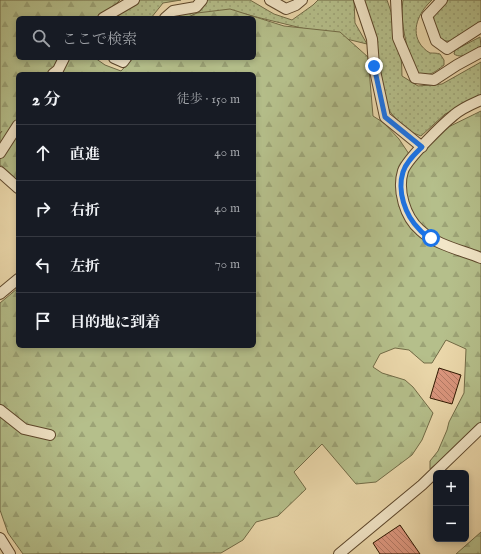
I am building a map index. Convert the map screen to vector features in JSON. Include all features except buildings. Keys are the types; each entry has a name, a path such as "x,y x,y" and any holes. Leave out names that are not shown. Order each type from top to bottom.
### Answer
{"street":[{"path":"109,16 134,0"},
{"path":"167,16 173,11 196,7 202,0"},
{"path":"270,0 286,9 296,5 302,0"},
{"path":"360,0 372,40 374,66 385,117 422,147"},
{"path":"396,0 398,38 415,78 434,80 481,52"},
{"path":"442,0 427,16 436,41 447,49 481,27"},
{"path":"56,72 63,60"},
{"path":"481,100 455,114 411,158 403,171 401,183 406,210 419,230 431,238 481,258"},
{"path":"0,153 16,128"},
{"path":"0,172 16,186"},
{"path":"0,294 16,281"},
{"path":"0,410 24,429 50,435"},
{"path":"339,554 422,485 481,428"},
{"path":"0,538 10,554"}],"green space":[{"path":"0,0 120,0 103,16 16,16 16,60 98,60 105,65 121,71 131,60 256,60 256,17 284,26 340,32 368,57 373,116 384,123 399,139 411,157 434,134 481,111 481,428 430,469 430,461 438,451 449,422 464,393 466,349 446,340 432,363 424,363 409,350 395,348 380,354 373,367 382,373 405,380 413,387 433,413 422,440 412,455 376,482 356,484 322,444 294,472 306,489 278,516 256,522 243,540 221,553 23,554 8,533 0,510 0,303 16,290 16,348 256,348 256,72 16,72 16,179 0,165 0,134 2,131 0,133"},
{"path":"136,0 181,0 163,3 153,16 117,16"},
{"path":"200,0 250,0 274,14 292,20 318,0 354,0 355,23 367,44 240,13 208,16 169,16"},
{"path":"363,0 387,0 398,37 402,76 418,86 442,84 481,62 481,100 445,114 421,136 406,130 391,113 384,102 378,55 366,23"},
{"path":"403,0 432,0 418,19 416,31 419,42 424,48 430,53 440,54 444,60 444,65 430,74 422,75 414,72 403,27"},
{"path":"446,0 481,0 481,22 451,41 436,41 430,19"},
{"path":"230,9 252,16 190,16 197,13"},
{"path":"480,37 481,46 475,50 461,56 454,54 455,50"},
{"path":"481,532 481,554 456,554"}],"route":[{"path":"374,66 385,117 422,147 411,158 403,171 401,183 402,194 406,210 410,218 419,230 431,238"}]}
